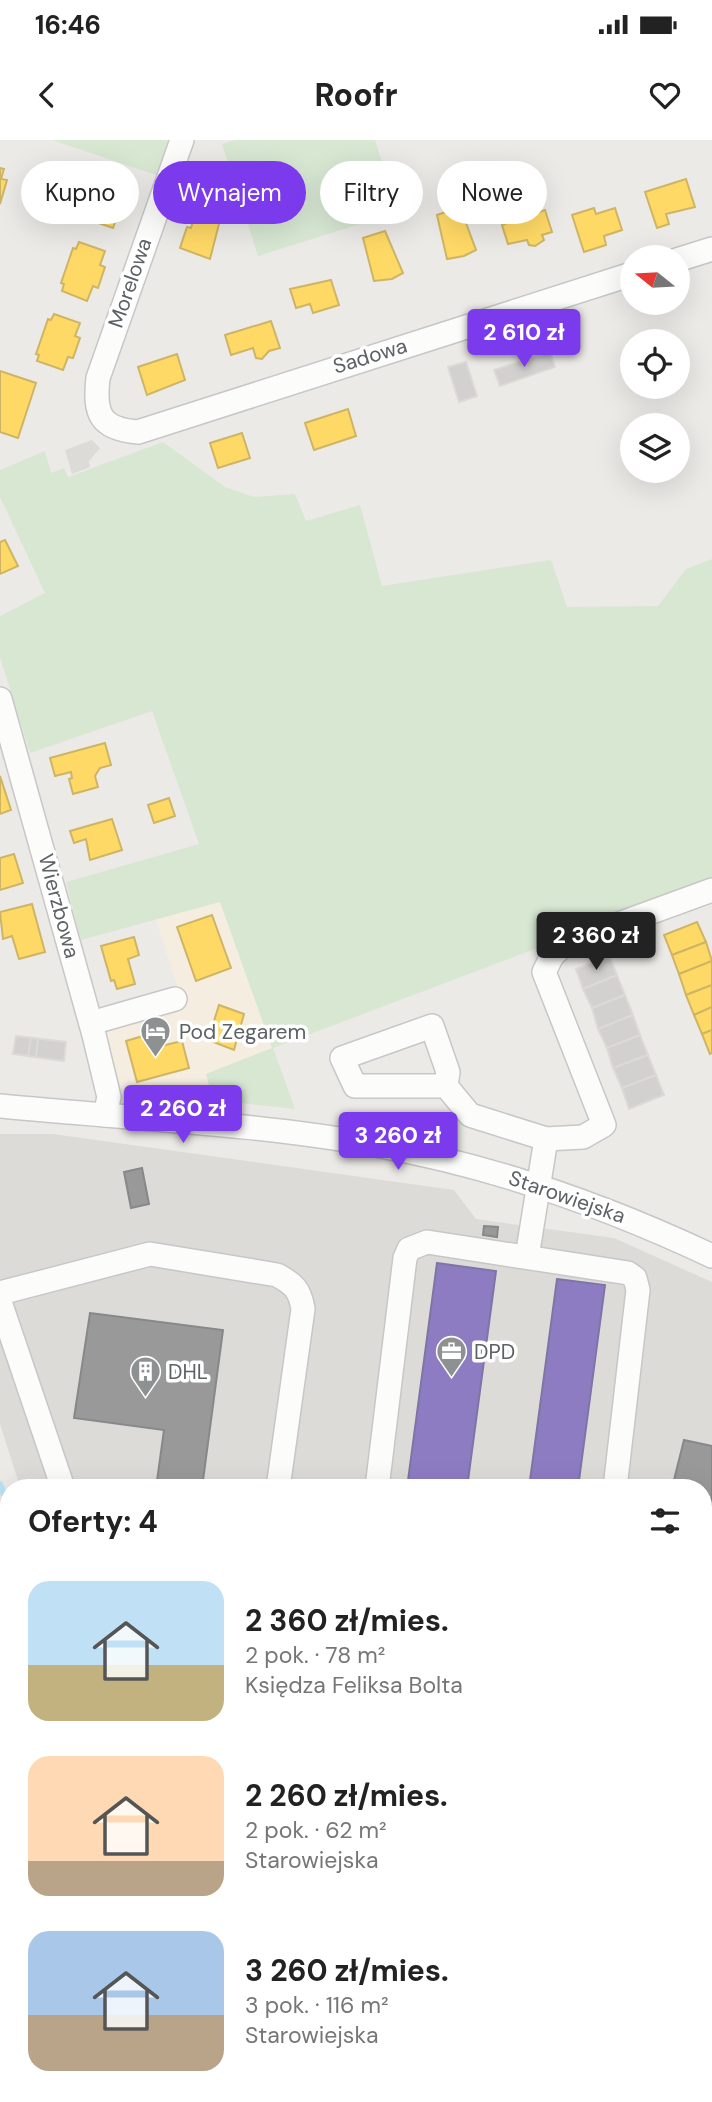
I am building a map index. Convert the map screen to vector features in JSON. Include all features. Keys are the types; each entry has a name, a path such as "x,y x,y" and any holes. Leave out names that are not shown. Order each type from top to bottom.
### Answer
{"street":[{"name":"Morelowa","path":"109,427 95,402 98,378 182,140"},
{"path":"690,256 712,249"},
{"name":"Sadowa","path":"109,427 138,432 620,278"},
{"name":"Wierzbowa","path":"0,699 91,1023 109,1097 105,1115"},
{"path":"446,1086 470,1115 546,1139 583,1137 604,1125 544,972 552,956 564,944 712,890"},
{"path":"91,1023 175,999"},
{"name":"Starowiejska","path":"0,1106 372,1144 475,1167 537,1185 597,1205 712,1256"},
{"path":"527,1256 546,1139"},
{"path":"378,1479 405,1258 409,1249 428,1242 628,1273 635,1278 638,1290 616,1479"},
{"path":"0,1293 150,1254 277,1275 290,1282 300,1292 303,1309 279,1479"},
{"path":"2,1312 60,1479"}],"shaded area":[{"path":"92,440 100,448 89,461 90,467 72,474 65,450"},
{"path":"220,901 273,1049 206,1074 213,1100 122,1090 101,1014 179,992 156,919"},
{"path":"0,1134 53,1134 454,1190 476,1219 614,1238 712,1282 712,1479 17,1479 0,1424"}],"green space":[{"path":"52,140 168,140 161,161 153,161 153,174 139,169 139,161 114,161"},
{"path":"235,140 375,140 382,161 320,161 320,224 360,224 258,256 248,224 306,224 306,161 227,161 222,144"},
{"path":"163,442 225,487 254,497 295,494 306,521 360,505 382,586 551,560 567,607 658,606 686,569 712,559 712,882 273,1048 295,1109 213,1100 206,1074 272,1048 220,902 81,940 66,882 199,844 152,711 30,753 0,657 0,616 45,593 0,497 0,470 45,451 51,473 64,468 68,477"}],"building: Mieszkania":[{"path":"0,168 4,169 1,179 7,180 0,204"},
{"path":"686,179 695,207 666,214 669,224 657,228 645,192"},
{"path":"594,208 596,214 615,208 622,230 604,236 606,245 584,252 572,215"},
{"path":"547,216 552,232 542,235 544,240 535,246 529,245 527,240 508,244 502,225 547,224"},
{"path":"192,224 219,224 210,259 180,248 187,227 191,228"},
{"path":"439,224 466,224 476,250 464,256 447,259"},
{"path":"385,231 403,273 392,279 374,281 363,238"},
{"path":"79,242 105,251 100,265 105,267 98,288 93,286 87,301 62,291 64,284 61,283 73,248 76,249"},
{"path":"331,280 339,305 313,313 310,304 296,308 290,289"},
{"path":"54,314 80,323 75,336 80,338 73,358 68,357 63,370 37,361 39,355 36,354 48,319 51,320"},
{"path":"271,321 280,348 269,351 262,359 256,358 253,348 231,355 225,335"},
{"path":"177,354 185,380 147,395 138,367"},
{"path":"0,371 36,383 18,438 0,432"},
{"path":"348,409 356,436 314,450 305,423"},
{"path":"242,433 250,458 218,468 210,443"},
{"path":"5,540 18,566 0,574 0,542"},
{"path":"105,743 111,765 100,768 95,776 98,787 73,794 69,779 72,778 71,772 55,776 50,758"},
{"path":"0,776 11,810 0,814"},
{"path":"169,798 175,816 154,823 148,805"},
{"path":"112,819 122,850 90,860 86,839 74,843 70,831"},
{"path":"14,854 23,883 0,890 0,858"},
{"path":"32,904 45,952 19,959 12,936 3,939 0,912"},
{"path":"212,915 231,968 196,981 177,927"},
{"path":"697,922 706,942 672,955 664,935"},
{"path":"134,937 139,955 128,959 135,984 117,989 114,980 111,981 101,946"},
{"path":"706,942 712,961 679,974 672,955"},
{"path":"712,961 712,985 686,995 679,974"},
{"path":"712,985 712,1007 694,1015 686,995"},
{"path":"219,1005 244,1014 234,1050 208,1040"},
{"path":"712,1007 712,1030 702,1034 694,1015"},
{"path":"712,1030 712,1053 710,1054 702,1034"},
{"path":"153,1033 157,1047 182,1041 189,1068 137,1082 126,1041"}],"building: Biura":[{"name":"DPD","path":"437,1263 496,1271 468,1479 408,1479"},
{"name":"DPD","path":"557,1279 605,1285 579,1479 530,1479"}],"building: Przemysł":[{"path":"142,1168 149,1204 131,1208 124,1172"},
{"path":"484,1226 498,1227 497,1237 483,1235"},
{"name":"DHL","path":"90,1313 223,1330 203,1479 157,1479 164,1430 74,1418"},
{"path":"684,1440 712,1446 712,1479 674,1479"}],"building: Inne":[{"path":"550,352 555,367 500,386 494,370"},
{"path":"466,362 477,396 459,402 448,367"},
{"path":"609,956 617,975 583,989 576,969"},
{"path":"617,975 625,995 592,1008 583,989"},
{"path":"625,995 633,1015 598,1029 592,1008"},
{"path":"633,1015 640,1035 607,1048 598,1029"},
{"path":"640,1035 648,1055 613,1068 607,1048"},
{"path":"16,1036 66,1042 64,1061 13,1054"},
{"path":"31,1038 38,1039 36,1057 28,1056"},
{"path":"648,1055 656,1075 622,1088 613,1068"},
{"path":"656,1075 664,1095 629,1109 622,1088"}],"place":[{"name":"Pod Zegarem","path":"156,1059"},
{"name":"DPD","path":"451,1379"},
{"name":"DHL","path":"145,1399"}]}
